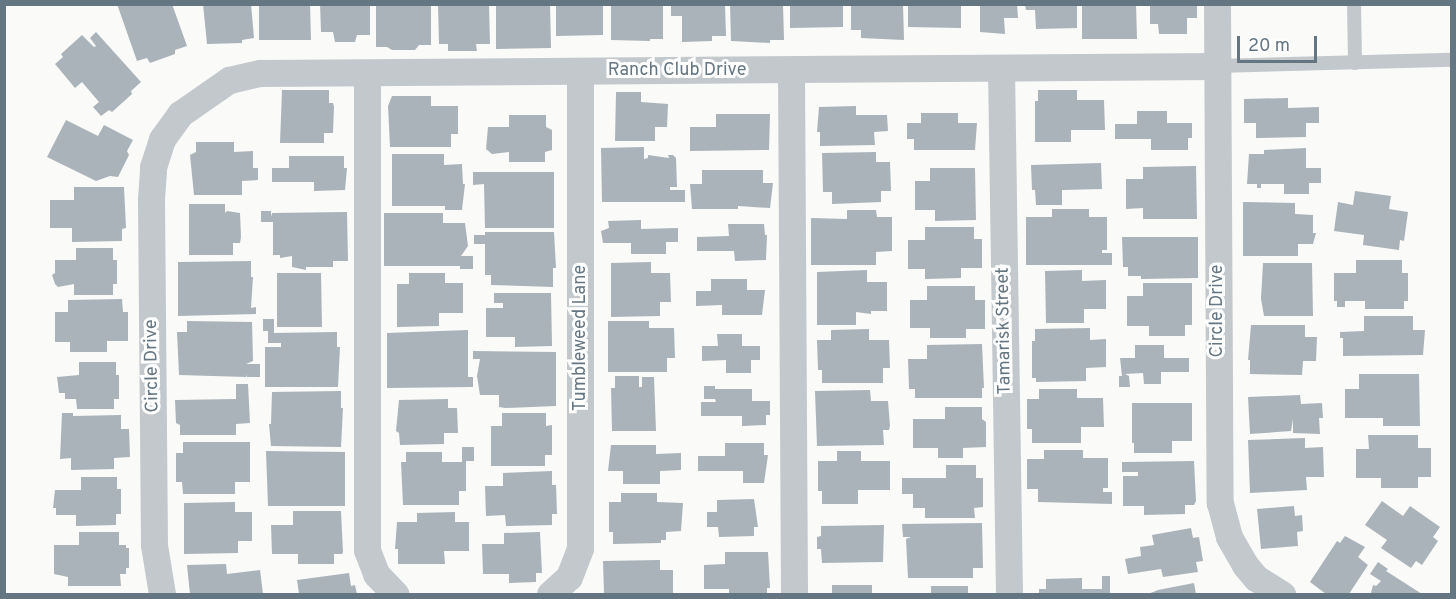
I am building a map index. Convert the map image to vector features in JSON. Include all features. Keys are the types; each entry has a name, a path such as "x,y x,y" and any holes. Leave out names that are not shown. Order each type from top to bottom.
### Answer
{"street":[{"name":"Circle Drive","path":"1217,4 1220,503 1229,537 1245,566 1256,578 1282,594"},
{"name":"Ranch Club Drive","path":"162,139 180,114 229,80 260,73 790,71 1217,66"},
{"name":"Tamarisk Street","path":"1001,68 1009,594"},
{"name":"Tumbleweed Lane","path":"550,594 569,577 580,548 580,71"},
{"path":"790,71 794,594"},
{"path":"367,73 367,544 376,574 395,594"},
{"name":"Circle Drive","path":"162,139 153,167 151,199 154,546 162,594"}],"lane":[{"path":"1354,4 1355,63"},
{"path":"1217,66 1452,60"}],"building":[{"path":"117,4 172,4 187,46 175,50 175,54 150,63 147,58 137,61"},
{"path":"203,4 251,4 254,38 242,40 242,43 207,44"},
{"path":"259,4 310,4 311,40 259,40"},
{"path":"320,4 370,4 370,35 357,35 355,42 335,42 333,32 321,32"},
{"path":"376,4 431,4 431,45 419,45 415,50 376,47"},
{"path":"496,4 550,4 551,48 496,49"},
{"path":"556,4 603,4 603,35 556,36"},
{"path":"611,4 663,4 663,39 611,40"},
{"path":"671,4 725,4 726,36 712,36 712,41 682,42 682,16 671,16"},
{"path":"730,4 783,4 784,40 770,40 770,43 731,41"},
{"path":"790,4 843,4 843,27 790,28"},
{"path":"851,4 903,4 904,40 861,38 861,30 851,30"},
{"path":"908,4 961,4 961,28 908,27"},
{"path":"980,4 1017,4 1018,18 1004,18 1005,34 980,32"},
{"path":"1025,4 1077,4 1077,28 1036,29 1035,10 1026,10"},
{"path":"1082,4 1136,4 1137,39 1082,39"},
{"path":"1150,4 1197,4 1197,18 1187,18 1187,34 1159,34 1158,24 1150,24"},
{"path":"438,5 489,5 490,44 476,44 477,51 448,51 448,44 439,44"},
{"path":"96,32 141,82 131,91 132,94 112,112 109,110 101,116 93,107 99,102 82,82 75,88 55,64 63,57 61,54 82,35 94,47 96,46 90,38"},
{"path":"282,90 329,90 329,103 333,103 334,107 333,133 324,133 324,143 280,143"},
{"path":"1038,90 1077,90 1077,100 1104,100 1105,130 1071,130 1071,142 1035,142 1035,101 1038,101"},
{"path":"616,92 641,92 641,102 668,104 667,127 655,127 655,141 615,141"},
{"path":"392,96 431,96 431,106 458,106 458,134 451,134 451,147 390,147 388,106"},
{"path":"1288,98 1288,108 1319,107 1319,123 1306,123 1306,137 1256,138 1256,123 1244,123 1244,99"},
{"path":"856,106 856,115 887,115 888,131 874,132 875,145 820,146 820,132 817,132 819,107"},
{"path":"1137,111 1167,111 1167,123 1192,123 1192,138 1188,138 1188,150 1151,150 1151,139 1115,139 1115,124 1137,124"},
{"path":"921,113 958,113 958,123 977,123 975,150 914,150 914,139 907,139 907,123 921,123"},
{"path":"716,114 770,114 769,150 690,151 690,127 716,127"},
{"path":"509,115 546,115 546,127 552,130 552,150 545,152 545,162 509,162 509,152 492,154 486,149 488,127 509,127"},
{"path":"66,120 98,136 104,125 133,140 127,151 129,155 118,177 110,176 96,181 47,157"},
{"path":"196,142 234,142 234,152 253,151 253,168 258,168 258,180 242,181 242,195 194,195 190,155 196,152"},
{"path":"644,147 644,159 648,158 648,155 669,158 668,155 673,155 676,158 677,187 670,187 670,190 685,190 685,202 602,202 601,148"},
{"path":"1306,148 1306,168 1321,168 1321,183 1309,183 1309,194 1284,194 1284,184 1261,184 1261,188 1257,188 1257,184 1247,184 1249,154 1264,154 1264,150"},
{"path":"876,152 876,162 890,162 891,191 881,191 881,202 832,204 832,192 823,192 822,153"},
{"path":"392,154 444,154 444,165 462,164 463,184 465,184 462,210 445,210 445,206 392,206"},
{"path":"289,156 344,156 344,168 347,168 345,190 314,191 314,182 272,182 272,168 289,168"},
{"path":"1101,163 1102,189 1062,190 1062,205 1036,205 1035,190 1032,190 1031,165"},
{"path":"1196,166 1197,219 1143,219 1143,208 1126,209 1126,179 1143,179 1143,167"},
{"path":"930,168 975,168 976,220 935,221 935,210 915,210 915,181 930,181"},
{"path":"702,170 763,170 763,183 773,183 770,208 738,206 738,209 692,209 690,184 702,184"},
{"path":"473,172 554,172 554,228 485,228 484,184 473,185"},
{"path":"74,187 124,187 126,228 122,229 122,241 72,242 72,228 50,228 50,200 74,200"},
{"path":"1355,191 1391,196 1389,209 1408,212 1404,241 1400,240 1399,250 1363,245 1364,235 1334,231 1338,202 1353,205"},
{"path":"1243,202 1295,203 1295,214 1313,215 1313,233 1316,233 1313,244 1298,244 1298,256 1243,256"},
{"path":"189,204 225,204 225,213 227,211 240,213 240,243 233,243 233,255 189,255"},
{"path":"1052,209 1089,209 1089,217 1107,217 1107,250 1102,250 1102,253 1112,253 1112,265 1026,265 1026,217 1052,217"},
{"path":"847,210 876,210 877,217 892,217 892,251 876,252 876,265 811,265 811,218 847,219"},
{"path":"261,211 271,211 271,217 272,213 347,212 348,261 333,261 333,267 306,267 306,270 292,267 292,256 280,258 280,255 273,255 273,222 261,222"},
{"path":"384,213 443,213 443,223 465,223 468,246 461,256 473,256 473,269 460,269 460,266 384,266"},
{"path":"641,220 641,229 678,228 678,242 666,242 666,254 631,254 631,243 603,243 601,231 609,228 608,221"},
{"path":"728,224 764,224 765,235 767,235 766,260 735,261 734,251 697,251 697,237 729,236"},
{"path":"925,227 974,227 974,239 982,239 982,268 961,268 961,278 925,279 925,269 908,269 908,240 925,240"},
{"path":"485,232 554,232 556,268 553,268 553,287 491,285 491,275 485,275 485,244 474,244 474,235 485,235"},
{"path":"1122,237 1198,237 1198,278 1141,279 1141,276 1128,276 1128,267 1123,267"},
{"path":"76,248 113,248 113,260 117,260 117,284 113,284 113,295 74,295 74,284 58,287 55,284 52,275 55,273 55,260 76,260"},
{"path":"1356,260 1402,260 1402,273 1408,273 1408,301 1404,301 1404,309 1365,309 1365,301 1345,301 1345,307 1337,307 1337,301 1334,301 1334,273 1356,273"},
{"path":"251,261 251,277 253,277 251,308 256,307 256,314 178,316 178,262"},
{"path":"651,262 651,273 670,273 671,302 660,302 660,316 611,317 611,263"},
{"path":"1263,263 1312,263 1313,316 1264,316 1261,299"},
{"path":"867,270 867,282 887,282 887,311 871,311 871,314 856,312 856,325 817,325 817,272"},
{"path":"1082,270 1082,281 1106,280 1106,309 1084,309 1084,323 1046,323 1045,271"},
{"path":"277,273 321,273 322,327 277,327"},
{"path":"409,273 445,273 445,283 463,283 463,313 439,313 439,326 397,327 397,284 409,284"},
{"path":"711,279 747,279 747,290 765,290 762,315 722,315 722,305 696,306 696,291 711,291"},
{"path":"1143,283 1192,283 1192,325 1185,325 1185,336 1149,336 1149,326 1127,326 1127,296 1143,296"},
{"path":"927,286 975,286 975,300 985,300 985,329 966,329 966,338 930,338 930,328 910,328 910,300 927,300"},
{"path":"494,293 551,293 552,346 515,347 515,337 486,337 486,308 503,308 503,303 494,303"},
{"path":"122,299 123,312 128,312 128,341 107,341 107,352 70,352 70,342 55,342 55,312 68,312 68,300"},
{"path":"1364,316 1413,316 1413,330 1425,330 1423,355 1343,356 1343,338 1340,338 1340,332 1364,331"},
{"path":"263,319 274,319 274,333 337,332 337,347 340,347 338,387 265,387 265,347 281,347 281,343 268,343 268,331 263,331"},
{"path":"187,321 252,322 253,361 246,364 260,364 260,377 179,375 177,332 187,332"},
{"path":"608,321 649,321 649,328 674,328 675,358 667,358 667,372 608,372"},
{"path":"1251,325 1305,325 1305,337 1317,337 1316,361 1303,361 1302,375 1250,374 1250,360 1248,360"},
{"path":"1090,328 1090,340 1106,339 1106,367 1086,368 1086,381 1036,382 1036,378 1032,378 1032,341 1035,341 1035,329"},
{"path":"869,329 869,340 889,340 890,368 883,368 883,383 822,383 822,370 818,370 817,340 831,340 831,330"},
{"path":"468,330 468,377 473,377 473,387 387,388 387,333"},
{"path":"717,334 742,334 742,346 760,346 760,360 751,360 751,373 726,373 726,360 702,361 702,346 718,346"},
{"path":"982,344 984,388 982,388 982,398 915,398 915,389 909,389 908,359 927,359 927,345"},
{"path":"1135,345 1164,345 1164,358 1189,358 1189,372 1161,372 1161,384 1144,384 1143,373 1125,374 1129,376 1130,387 1119,387 1119,376 1122,376 1120,358 1135,358"},
{"path":"473,351 556,352 556,406 505,408 499,407 499,395 480,395 477,376 480,359 473,359"},
{"path":"79,362 116,362 116,375 119,375 119,399 114,399 114,409 77,409 76,399 65,399 65,393 59,393 57,377 79,375"},
{"path":"1359,374 1419,374 1420,426 1383,426 1383,418 1345,418 1345,389 1359,389"},
{"path":"615,376 639,376 639,387 642,387 642,377 654,377 656,431 612,431 611,388 615,388"},
{"path":"236,384 248,384 250,423 236,424 236,435 180,435 180,425 176,423 175,400 236,399"},
{"path":"704,386 715,386 715,389 752,389 752,401 770,401 770,415 766,415 766,425 742,426 742,416 701,416 701,402 716,402 715,399 704,399"},
{"path":"1039,389 1077,389 1077,398 1103,398 1104,427 1081,427 1081,443 1032,443 1032,429 1027,429 1027,399 1039,399"},
{"path":"870,390 871,401 888,401 890,426 889,430 883,430 884,445 817,446 815,391"},
{"path":"341,391 341,408 343,408 341,447 271,446 269,424 271,424 272,392"},
{"path":"1300,395 1301,404 1322,403 1323,418 1319,418 1320,434 1293,433 1293,419 1291,431 1250,434 1248,397"},
{"path":"448,399 448,408 457,408 458,433 444,433 444,444 400,445 399,433 396,431 399,400"},
{"path":"1132,403 1192,403 1192,441 1172,441 1172,453 1134,453"},
{"path":"945,407 982,407 982,419 986,422 986,447 963,448 963,458 938,458 938,448 913,448 913,419 945,419"},
{"path":"62,413 73,413 73,416 121,415 121,429 129,429 130,457 114,458 114,469 71,470 71,458 60,459"},
{"path":"502,413 546,413 546,426 552,425 552,455 545,455 545,466 491,466 491,426 502,426"},
{"path":"1368,435 1418,435 1418,448 1431,448 1431,477 1418,477 1418,488 1381,488 1381,478 1356,478 1356,449 1369,449"},
{"path":"1305,438 1305,448 1323,447 1324,477 1306,477 1307,490 1250,493 1248,440"},
{"path":"183,442 250,442 250,482 235,482 235,494 183,494 182,482 176,482 176,453 183,453"},
{"path":"725,443 764,443 764,455 768,455 764,483 743,483 743,471 698,471 698,456 725,456"},
{"path":"611,445 656,445 656,454 681,453 681,470 660,471 660,484 623,484 623,471 608,471"},
{"path":"462,447 474,447 474,461 466,461 466,491 459,491 459,505 403,505 401,462 406,462 406,452 442,452 442,462 462,462"},
{"path":"1044,450 1083,450 1083,458 1108,458 1108,488 1103,488 1103,492 1112,492 1112,504 1038,502 1038,489 1027,489 1027,459 1044,459"},
{"path":"266,451 345,452 345,506 268,506"},
{"path":"837,451 861,451 861,461 890,461 890,490 858,490 858,504 822,504 822,491 818,491 818,461 837,461"},
{"path":"1194,461 1196,501 1194,505 1185,505 1185,514 1144,515 1144,506 1123,506 1123,476 1138,476 1138,472 1122,472 1122,462"},
{"path":"946,465 976,465 976,478 983,478 983,507 974,508 975,518 925,518 925,508 913,508 913,494 902,494 902,478 946,478"},
{"path":"552,471 552,485 556,485 557,514 552,514 552,525 506,526 505,515 486,516 485,486 503,486 503,473"},
{"path":"81,477 117,477 117,489 121,489 121,514 116,514 116,525 76,526 76,515 56,515 56,508 53,508 55,490 81,490"},
{"path":"621,493 657,493 657,502 683,503 681,531 666,532 666,540 661,540 661,543 613,544 613,532 609,532 609,502 621,502"},
{"path":"754,499 758,527 754,527 754,536 719,537 718,527 707,527 707,512 717,512 717,500"},
{"path":"1382,501 1403,516 1410,506 1440,527 1433,537 1438,541 1422,565 1416,561 1411,568 1381,548 1387,540 1365,525"},
{"path":"235,502 235,512 252,512 252,541 238,541 238,553 184,554 184,503"},
{"path":"1294,506 1295,516 1302,515 1303,531 1297,532 1298,546 1261,549 1257,509"},
{"path":"293,511 341,511 343,552 334,554 334,564 298,564 298,554 272,554 271,525 293,525"},
{"path":"455,512 455,522 469,522 469,551 444,551 445,564 398,564 398,549 395,549 397,522 417,522 417,513"},
{"path":"982,523 983,568 973,568 973,578 908,578 906,539 911,537 903,537 902,524"},
{"path":"884,525 883,562 822,563 821,549 817,549 817,537 821,536 821,526"},
{"path":"1191,528 1193,538 1199,537 1203,561 1196,562 1198,572 1163,577 1161,569 1128,574 1125,559 1141,556 1140,547 1154,545 1152,535"},
{"path":"79,532 119,532 119,545 126,545 126,548 129,548 129,568 126,568 126,574 120,574 121,586 68,586 68,577 54,574 54,545 79,545"},
{"path":"540,532 542,573 536,573 536,582 509,583 509,574 483,574 482,544 504,544 504,533"},
{"path":"1345,536 1365,547 1358,557 1368,565 1349,594 1326,594 1310,582 1337,541 1340,543"},
{"path":"725,552 768,552 770,588 767,588 767,594 729,594 729,589 704,589 704,565 725,564"},
{"path":"660,560 660,570 673,570 673,594 604,594 603,561"},
{"path":"1378,562 1388,569 1386,571 1422,594 1371,593 1373,585 1376,586 1381,581 1370,574"},
{"path":"226,564 227,574 260,570 263,594 190,594 187,565"},
{"path":"349,573 351,586 355,585 357,594 299,594 297,580"},
{"path":"1102,576 1110,576 1110,594 1039,594 1039,589 1046,589 1046,579 1082,578 1082,589 1102,589"},
{"path":"1194,583 1196,594 1148,594 1158,590"},
{"path":"832,585 872,585 872,594 832,594"},
{"path":"931,586 968,586 968,594 931,594"}]}
